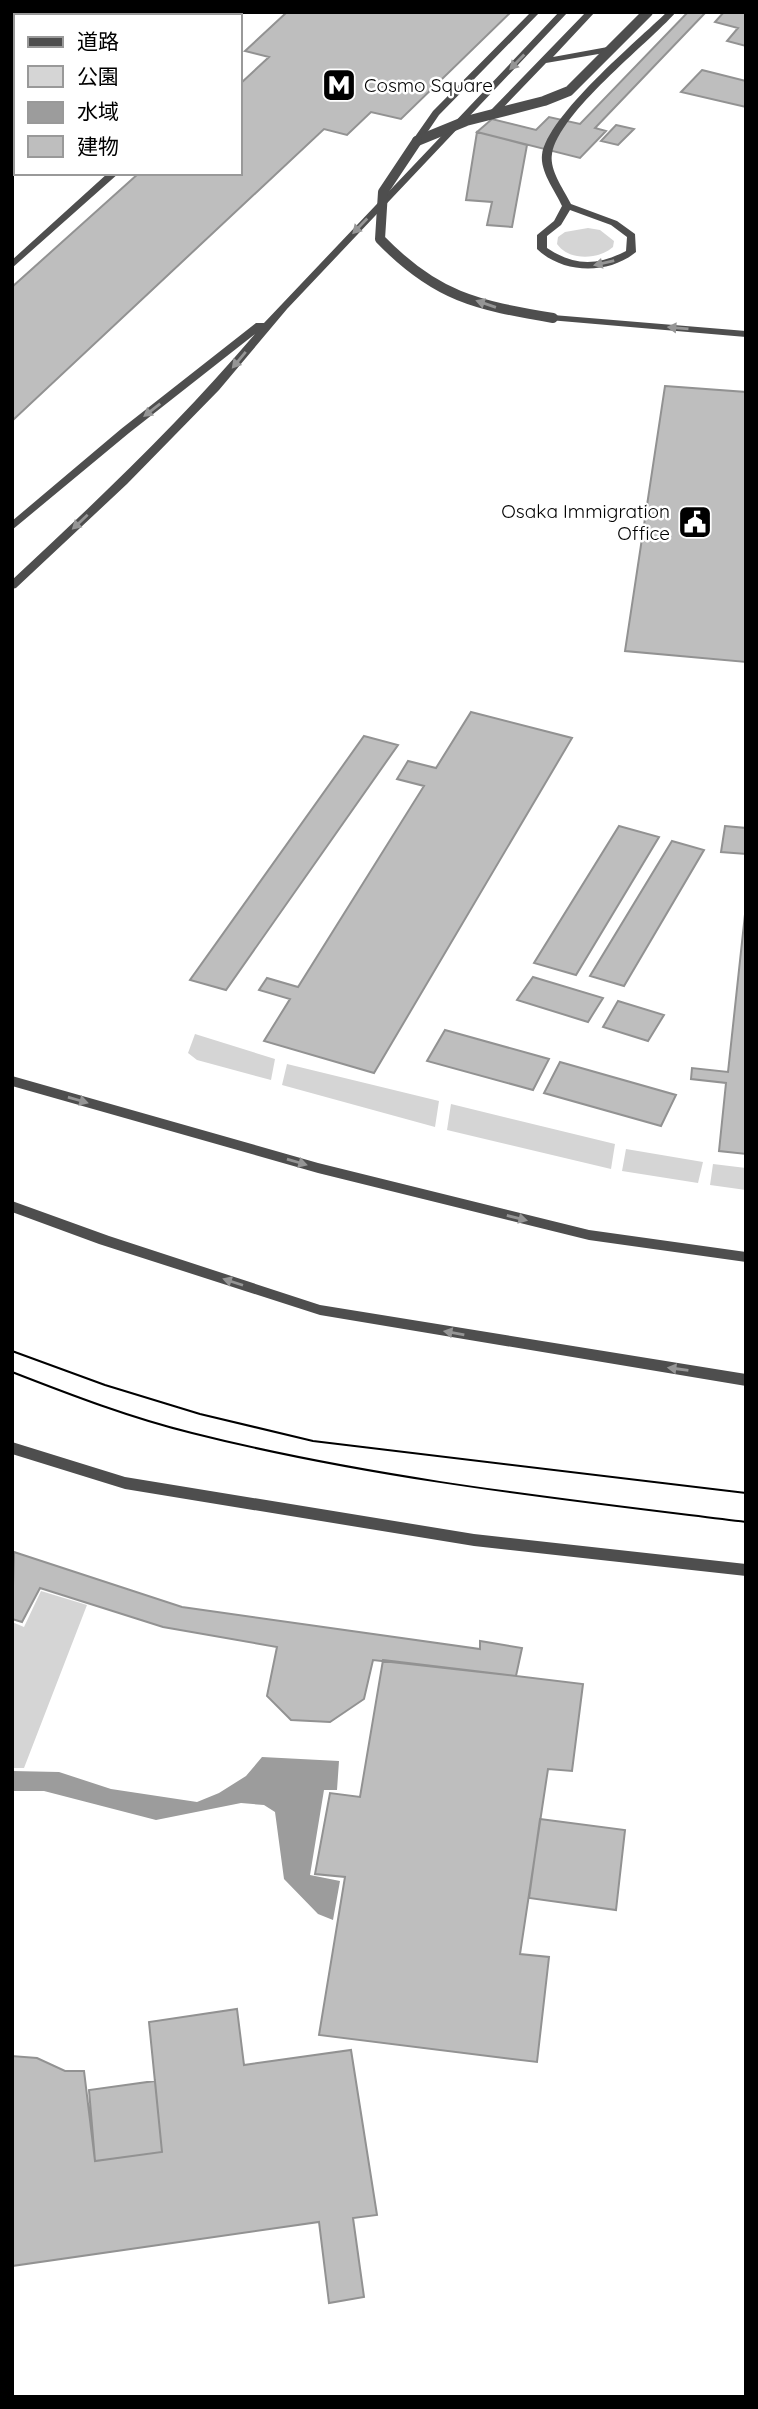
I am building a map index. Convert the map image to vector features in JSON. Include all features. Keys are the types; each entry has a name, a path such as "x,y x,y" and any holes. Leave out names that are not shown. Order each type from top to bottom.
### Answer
{"street":[{"path":"536,12 436,113 383,192 380,239 415,273 492,307 553,318 746,334"},
{"path":"12,586 215,388 283,307 564,12"},
{"path":"494,112 591,12"},
{"path":"417,141 494,112 558,97 580,83 648,12"},
{"path":"567,206 558,223 542,235 542,249 556,260 584,267 611,264 631,252 632,236 614,223 567,206 547,157 552,136 569,115 672,12"},
{"path":"544,61 613,49"},
{"path":"12,265 112,175"},
{"path":"12,527 125,431 283,307"},
{"path":"12,1081 318,1168 589,1235 746,1257"},
{"path":"12,1206 104,1240 320,1310 746,1380"},
{"path":"12,1448 139,1485 474,1541 746,1570"}],"green space":[{"path":"588,228 600,230 614,241 613,247 600,254 584,257 562,250 557,244 558,237 565,232"},
{"path":"195,1034 275,1059 271,1080 197,1060 188,1053"},
{"path":"287,1064 439,1101 435,1127 282,1085"},
{"path":"451,1104 615,1144 611,1169 447,1130"},
{"path":"626,1149 703,1162 698,1183 622,1171"},
{"path":"713,1164 746,1168 746,1190 710,1185"},
{"path":"41,1591 87,1605 24,1768 12,1768 12,1622 24,1627"}],"water":[{"path":"262,1757 339,1761 337,1790 324,1790 310,1875 340,1881 333,1920 318,1914 284,1879 275,1812 264,1805 241,1803 156,1820 44,1791 12,1791 12,1771 59,1772 111,1789 197,1802 219,1793 246,1776"}],"building":[{"path":"287,12 511,12 401,119 371,112 347,135 324,129 12,421 12,287 137,175 242,175 242,82 269,57 245,51"},
{"path":"688,12 706,12 595,128 606,131 580,158 477,132 492,119 536,130 549,117 580,124"},
{"path":"724,12 746,12 746,46 727,41 738,28 715,22"},
{"path":"702,70 746,81 746,107 681,92"},
{"path":"616,125 634,129 618,145 601,141"},
{"path":"477,132 527,145 512,227 487,225 492,202 466,200"},
{"name":"Osaka Immigration Office","path":"665,386 746,392 746,662 625,651"},
{"path":"471,712 572,738 374,1073 264,1041 290,999 259,990 267,978 298,987 424,786 397,779 408,761 436,768"},
{"path":"364,736 398,745 226,990 190,980"},
{"path":"619,826 659,837 576,975 534,963"},
{"path":"725,826 746,828 746,854 721,852"},
{"path":"672,841 704,850 624,986 590,976"},
{"path":"746,905 746,1154 719,1151 726,1083 691,1079 692,1068 728,1072"},
{"path":"533,977 603,998 588,1022 517,1000"},
{"path":"618,1001 664,1015 648,1041 603,1027"},
{"path":"445,1030 549,1059 533,1090 427,1061"},
{"path":"560,1062 676,1095 661,1126 544,1093"},
{"path":"14,1552 182,1607 480,1649 480,1641 522,1648 516,1676 373,1660 364,1699 330,1722 291,1720 267,1696 277,1647 163,1627 40,1588 22,1622 12,1619"},
{"path":"383,1660 583,1684 572,1771 548,1769 520,1954 549,1957 537,2062 319,2035 345,1877 315,1874 330,1793 360,1797"},
{"path":"540,1819 625,1830 616,1910 529,1898"},
{"path":"237,2009 244,2065 351,2050 377,2215 353,2218 364,2297 329,2303 319,2222 12,2266 12,2056 37,2058 65,2071 84,2071 95,2161 162,2152 149,2022"},
{"path":"155,2081 162,2152 95,2161 89,2090"}],"tram line":[{"path":"12,1351 105,1385 200,1414 313,1441 746,1493"},
{"path":"12,1372 146,1420 260,1449 467,1486 746,1522"}],"place":[{"name":"Cosmo Square","path":"339,85"},
{"name":"Osaka Immigration Office","path":"695,522"}]}
